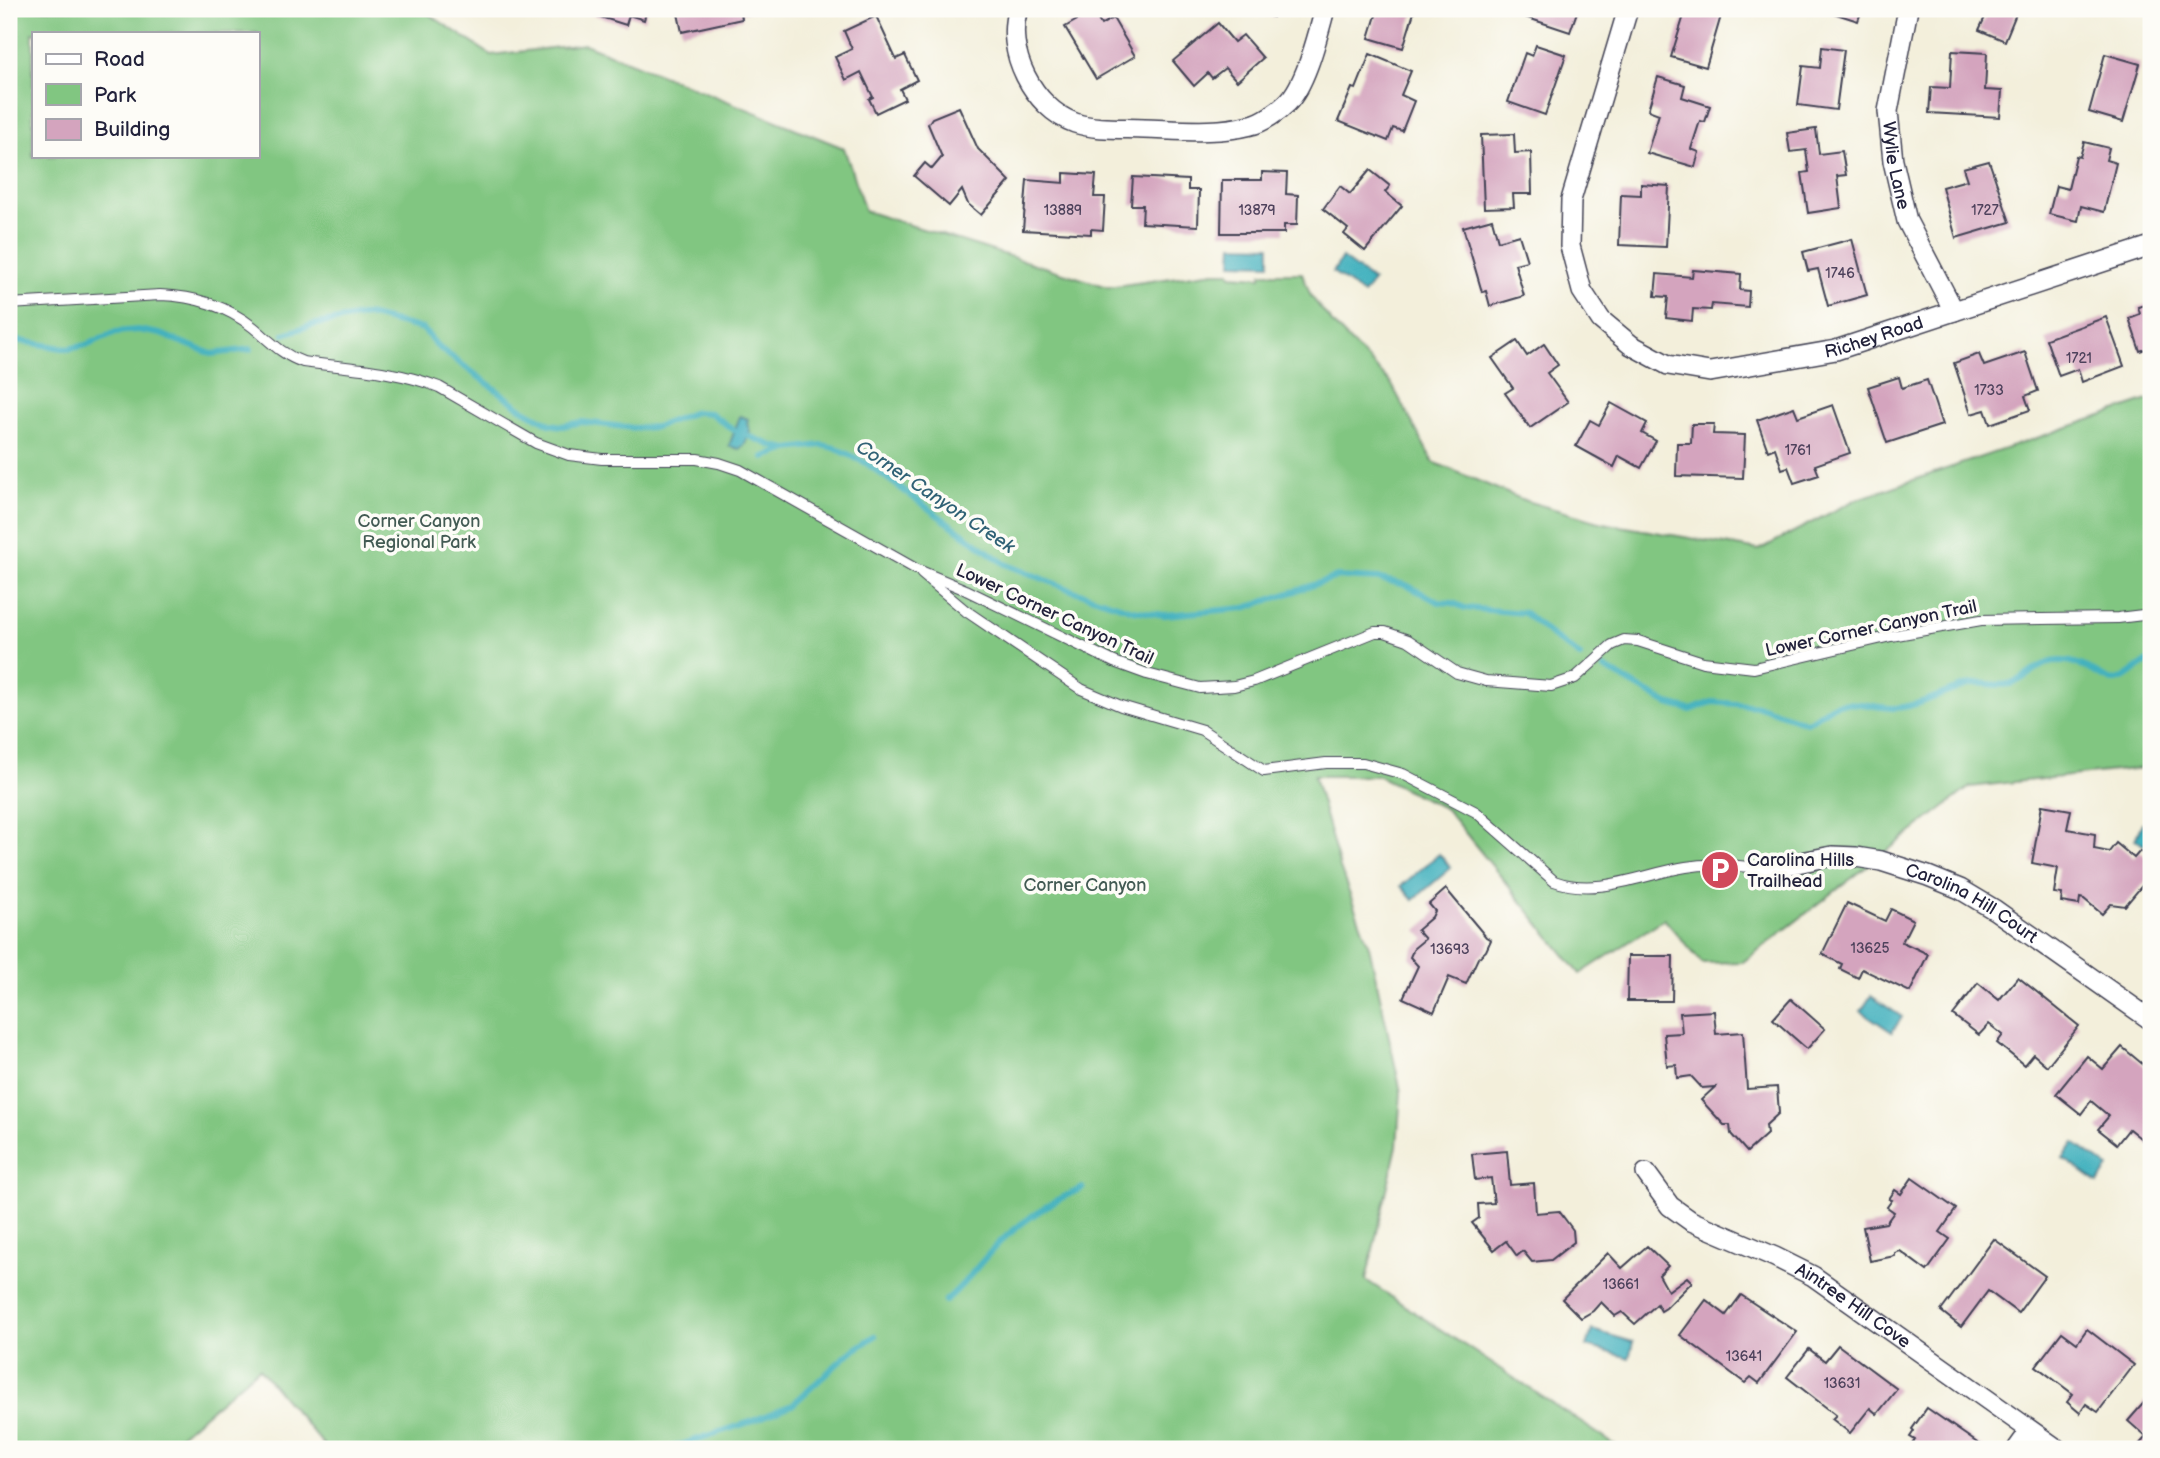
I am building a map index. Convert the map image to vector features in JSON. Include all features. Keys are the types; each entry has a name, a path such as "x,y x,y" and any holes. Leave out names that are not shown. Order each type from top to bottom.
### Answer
{"street":[{"path":"1018,9 1013,23 1016,54 1030,85 1052,109 1075,123 1108,128 1216,131 1254,125 1288,102 1303,76 1325,9"},
{"name":"Richey Road","path":"1628,9 1571,200 1570,246 1582,291 1601,320 1631,345 1668,365 1710,372 1836,350 2151,246"},
{"name":"Wylie Lane","path":"1908,9 1888,111 1893,161 1907,221 1954,311"},
{"name":"Carolina Hill Court","path":"1766,869 1832,856 1856,857 1881,861 1928,876 1960,889 1995,910 2151,1020"},
{"name":"Aintree Hill Cove","path":"1646,1173 1670,1206 1691,1221 1813,1276 2057,1449"},
{"path":"2017,1449 2030,1431"}],"lane":[{"name":"Lower Corner Canyon Trail","path":"9,304 160,295 201,300 219,306 251,325 291,358 423,381 439,387 554,451 603,459 697,459 719,463 740,470 916,569 966,590 1114,662 1163,680 1200,688 1234,687 1254,681 1375,632 1385,632 1408,640 1457,673 1486,681 1551,686 1575,678 1612,645 1624,640 1638,641 1703,662 1754,668 1891,636 1981,620 2118,618 2151,614"},
{"path":"916,569 966,611 1082,689 1121,706 1202,730 1264,771 1326,763 1363,763 1404,774 1476,813 1554,881 1568,887 1591,887 1704,864 1766,869"}],"green space":[{"name":"Corner Canyon Regional Park","path":"9,9 421,9 491,55 585,44 844,148 865,211 1108,287 1214,272 1261,277 1262,273 1302,273 1311,296 1334,325 1391,383 1433,462 1526,501 1603,523 1759,550 1855,500 2151,399 2151,767 1970,787 1743,962 1702,963 1664,919 1580,974 1446,809 1379,776 1314,776 1340,868 1369,946 1401,1092 1397,1146 1366,1280 1621,1449 327,1449 259,1368 164,1449 9,1449"}],"water":[{"path":"1233,245 1270,246 1270,264 1232,263"},
{"path":"1342,258 1373,281 1363,294 1333,272"},
{"path":"740,416 748,419 750,431 745,444 739,449 729,446"},
{"path":"2142,823 2151,827 2151,847 2135,840"},
{"path":"1439,854 1451,868 1413,900 1401,886"},
{"path":"1871,996 1902,1017 1892,1032 1861,1011"},
{"path":"2074,1143 2109,1168 2098,1183 2063,1158"},
{"path":"1592,1330 1633,1342 1629,1358 1587,1346"}],"building":[{"path":"575,9 647,9 644,20 629,15 626,25"},
{"path":"677,9 755,10 741,13 742,19 682,32"},
{"path":"1247,9 1276,9 1273,17"},
{"path":"1378,9 1415,9 1403,48 1369,38"},
{"path":"1527,9 1578,9 1570,32 1525,17"},
{"path":"1686,9 1723,9 1706,67 1671,57"},
{"path":"1821,9 1862,9 1858,21"},
{"path":"1970,9 2018,9 2005,41 1979,30 1986,15"},
{"path":"1093,11 1101,25 1113,18 1135,56 1096,79 1065,27"},
{"path":"876,16 896,59 905,55 917,80 900,89 905,99 876,113 869,99 873,97 861,72 846,80 835,57 852,49 844,31"},
{"path":"1218,23 1234,42 1243,35 1263,58 1237,81 1225,68 1212,78 1208,73 1194,86 1173,61"},
{"path":"1536,45 1566,55 1545,115 1508,102 1525,53 1532,56"},
{"path":"1822,47 1844,50 1836,110 1798,105 1803,66 1820,68"},
{"path":"1952,51 1987,53 1985,90 2002,91 2000,117 1929,113 1931,87 1950,88"},
{"path":"1370,54 1411,71 1401,95 1414,101 1402,131 1393,128 1388,141 1338,121 1352,88 1356,89"},
{"path":"2105,54 2140,64 2123,122 2089,112"},
{"path":"1658,77 1685,85 1682,97 1710,106 1705,122 1700,121 1691,149 1699,152 1695,167 1647,153 1659,114 1648,110"},
{"path":"959,107 978,149 1010,181 981,215 968,204 962,190 949,206 914,176 925,163 932,169 942,157 928,124 932,118"},
{"path":"1816,129 1819,154 1842,151 1846,175 1837,176 1841,208 1808,213 1802,173 1809,172 1806,150 1790,152 1787,133"},
{"path":"1514,134 1515,153 1531,152 1532,194 1513,194 1514,207 1484,208 1481,135"},
{"path":"2084,142 2109,148 2106,160 2116,163 2104,212 2081,206 2078,221 2049,214 2056,186 2068,189 2076,156 2080,157"},
{"path":"1989,161 2010,222 1956,238 1942,187 1967,180 1963,168"},
{"path":"1370,170 1390,186 1385,192 1402,206 1365,251 1344,234 1348,229 1323,209 1340,186 1350,194"},
{"path":"1262,172 1287,173 1286,194 1298,195 1297,225 1284,225 1284,233 1221,233 1222,180 1262,180"},
{"path":"1064,173 1096,175 1094,197 1105,197 1103,230 1091,229 1091,234 1023,230 1027,180 1064,183"},
{"path":"1133,177 1188,180 1188,190 1199,190 1198,226 1142,223 1143,205 1131,205"},
{"path":"1641,184 1669,186 1666,247 1619,245 1621,194 1641,195"},
{"path":"1492,219 1498,241 1519,235 1527,261 1515,264 1524,296 1490,306 1486,291 1482,292 1463,227"},
{"path":"1852,239 1867,295 1828,306 1818,269 1808,271 1803,252"},
{"path":"1693,270 1741,274 1740,290 1749,291 1748,307 1712,304 1711,310 1693,309 1692,321 1666,318 1668,297 1655,296 1657,274 1692,277"},
{"path":"2151,303 2151,347 2140,351 2129,318 2140,314 2138,307"},
{"path":"2106,317 2124,366 2082,382 2078,369 2059,376 2046,339"},
{"path":"1517,341 1527,356 1544,344 1558,365 1547,373 1568,402 1530,428 1505,393 1513,388 1492,358"},
{"path":"2025,352 2038,391 2025,396 2030,410 1990,424 1985,410 1971,414 1954,363 1979,354 1984,366"},
{"path":"1899,377 1902,388 1927,380 1942,425 1887,443 1868,387"},
{"path":"1611,403 1647,423 1642,433 1656,441 1641,468 1619,456 1614,467 1576,446 1590,420 1599,425"},
{"path":"1833,405 1850,453 1815,465 1819,475 1794,483 1788,467 1782,469 1775,448 1768,451 1757,420 1794,407 1798,417"},
{"path":"1692,424 1714,424 1713,434 1745,435 1743,478 1676,476 1677,443 1691,443"},
{"path":"2042,805 2071,810 2067,829 2095,834 2094,849 2109,852 2116,843 2134,858 2140,851 2151,861 2151,875 2125,906 2111,904 2102,914 2084,899 2080,898 2079,905 2061,902 2062,894 2054,893 2058,868 2032,863"},
{"path":"1446,889 1491,940 1486,951 1478,958 1466,984 1449,977 1434,1012 1403,998 1418,966 1410,957 1414,948 1425,939 1417,930 1435,911 1429,904"},
{"path":"1847,903 1885,921 1891,909 1913,920 1902,942 1928,954 1910,992 1862,969 1858,978 1840,969 1842,964 1822,954"},
{"path":"1628,956 1673,956 1672,1001 1627,1001"},
{"path":"2018,977 2079,1026 2047,1066 2033,1054 2024,1065 1997,1043 2003,1035 1989,1024 1979,1035 1953,1015 1978,983 1999,1000"},
{"path":"1791,999 1825,1029 1807,1049 1773,1019"},
{"path":"1714,1011 1716,1034 1743,1032 1747,1089 1777,1087 1779,1113 1766,1125 1767,1134 1747,1152 1731,1134 1730,1125 1724,1125 1701,1100 1715,1087 1702,1088 1691,1076 1677,1078 1676,1065 1667,1066 1664,1034 1682,1033 1680,1013"},
{"path":"2122,1047 2146,1067 2151,1067 2151,1147 2129,1129 2117,1144 2098,1129 2109,1116 2091,1101 2081,1114 2056,1094 2087,1056 2103,1069"},
{"path":"1507,1151 1510,1185 1534,1183 1536,1213 1559,1211 1573,1230 1574,1242 1551,1260 1532,1262 1523,1251 1517,1256 1506,1241 1494,1250 1472,1223 1479,1218 1478,1204 1494,1203 1491,1178 1475,1180 1472,1154"},
{"path":"1912,1178 1956,1209 1940,1232 1950,1239 1927,1271 1900,1251 1895,1253 1895,1256 1870,1261 1863,1227 1886,1223 1894,1212 1887,1207 1892,1200 1889,1199 1895,1190 1901,1194"},
{"path":"1994,1239 2045,1276 2018,1313 1988,1291 1961,1327 1941,1311"},
{"path":"1647,1246 1668,1266 1659,1275 1668,1291 1687,1277 1692,1282 1666,1308 1661,1311 1657,1304 1635,1324 1622,1312 1615,1316 1601,1302 1581,1318 1562,1299 1608,1253 1622,1268"},
{"path":"1741,1295 1797,1332 1759,1383 1751,1377 1745,1383 1680,1335 1706,1300 1726,1315"},
{"path":"2087,1329 2134,1365 2098,1412 2086,1404 2080,1413 2067,1402 2073,1394 2036,1366 2062,1332 2077,1343"},
{"path":"1838,1345 1897,1389 1877,1414 1870,1408 1850,1433 1832,1419 1836,1415 1787,1377 1809,1349 1825,1361"},
{"path":"2148,1398 2151,1401 2151,1449 2135,1449 2146,1437 2128,1421"},
{"path":"1927,1408 1986,1449 1908,1449 1915,1440 1910,1437 1914,1431 1912,1429"}],"waterway":[{"name":"Corner Canyon Creek","path":"284,334 312,325 367,315 423,329 438,347 521,408 550,424 562,426 582,422 633,428 656,427 695,412 710,413 734,430 773,446 788,449 822,445 835,448 866,463 1005,564 1133,610 1164,615 1245,608 1337,577 1380,579 1406,585 1439,602 1453,603 1465,608 1525,613 1580,656"},
{"path":"9,339 68,349 86,345 116,332 138,330 160,334 212,354 251,349"},
{"path":"764,457 786,450"},
{"name":"Corner Canyon Creek","path":"1604,668 1668,704 1691,710 1712,702 1759,706 1806,722 1838,704 1901,707 1973,684 2010,684 2054,662 2076,663 2112,681 2124,678 2151,659"},
{"path":"945,1301 1017,1227 1054,1202 1083,1188"},
{"path":"668,1449 792,1405 847,1355 875,1336"}],"place":[{"name":"Carolina Hills Trailhead","path":"1720,870"}],"park label":[{"name":"Corner Canyon","path":"1085,885"}]}
